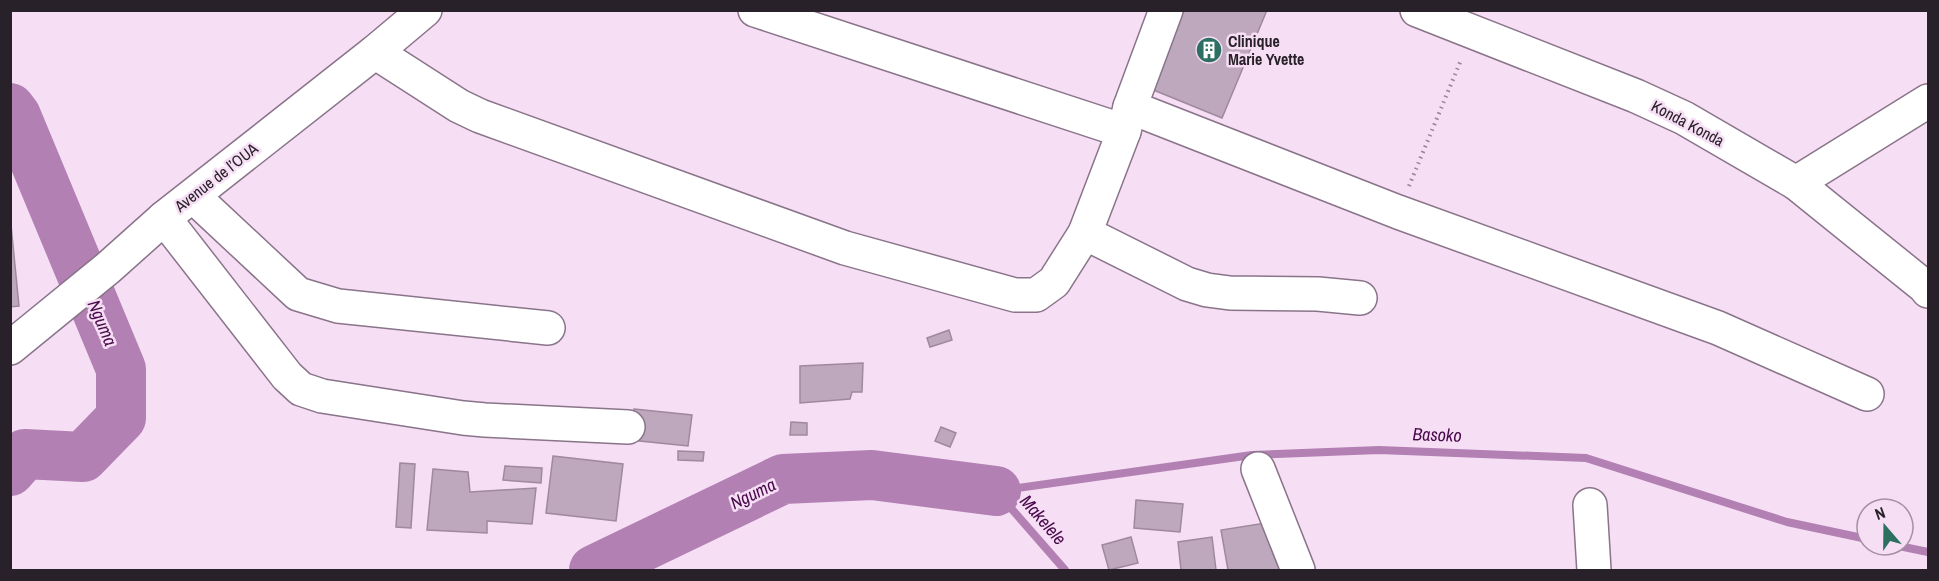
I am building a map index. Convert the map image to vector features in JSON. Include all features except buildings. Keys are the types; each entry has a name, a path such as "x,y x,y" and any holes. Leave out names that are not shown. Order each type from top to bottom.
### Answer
{"street":[{"path":"755,10 1127,119 1398,212 1718,328 1867,394"},
{"path":"375,52 459,106 480,116 845,248 1015,295 1036,295 1054,282 1084,233 1166,10"},
{"name":"Konda Konda","path":"1417,10 1477,21 1684,118 1796,183 1929,291"},
{"name":"Avenue de l’OUA","path":"10,348 108,268 164,218 375,52 415,13"},
{"path":"1796,183 1929,101"},
{"path":"193,196 298,294 338,306 548,328"},
{"path":"164,218 287,376 301,389 322,396 474,419 628,426"},
{"path":"1084,233 1187,284 1207,290 1230,293 1318,294 1360,298"},
{"path":"1258,469 1298,570"},
{"path":"1590,505 1594,570"}],"path":[{"path":"1398,212 1477,21"}],"waterway":[{"name":"Nguma","path":"10,108 16,116 121,369 121,418 83,457 25,454 10,471"},
{"name":"Basoko","path":"996,491 1252,455 1379,450 1586,458 1787,522 1855,536"},
{"name":"Nguma","path":"594,570 783,479 872,475 996,491"},
{"name":"Makelele","path":"996,491 1065,570"},
{"name":"Basoko","path":"1915,549 1928,552"}],"place":[{"name":"Clinique Marie Yvette","path":"1209,50"}]}
